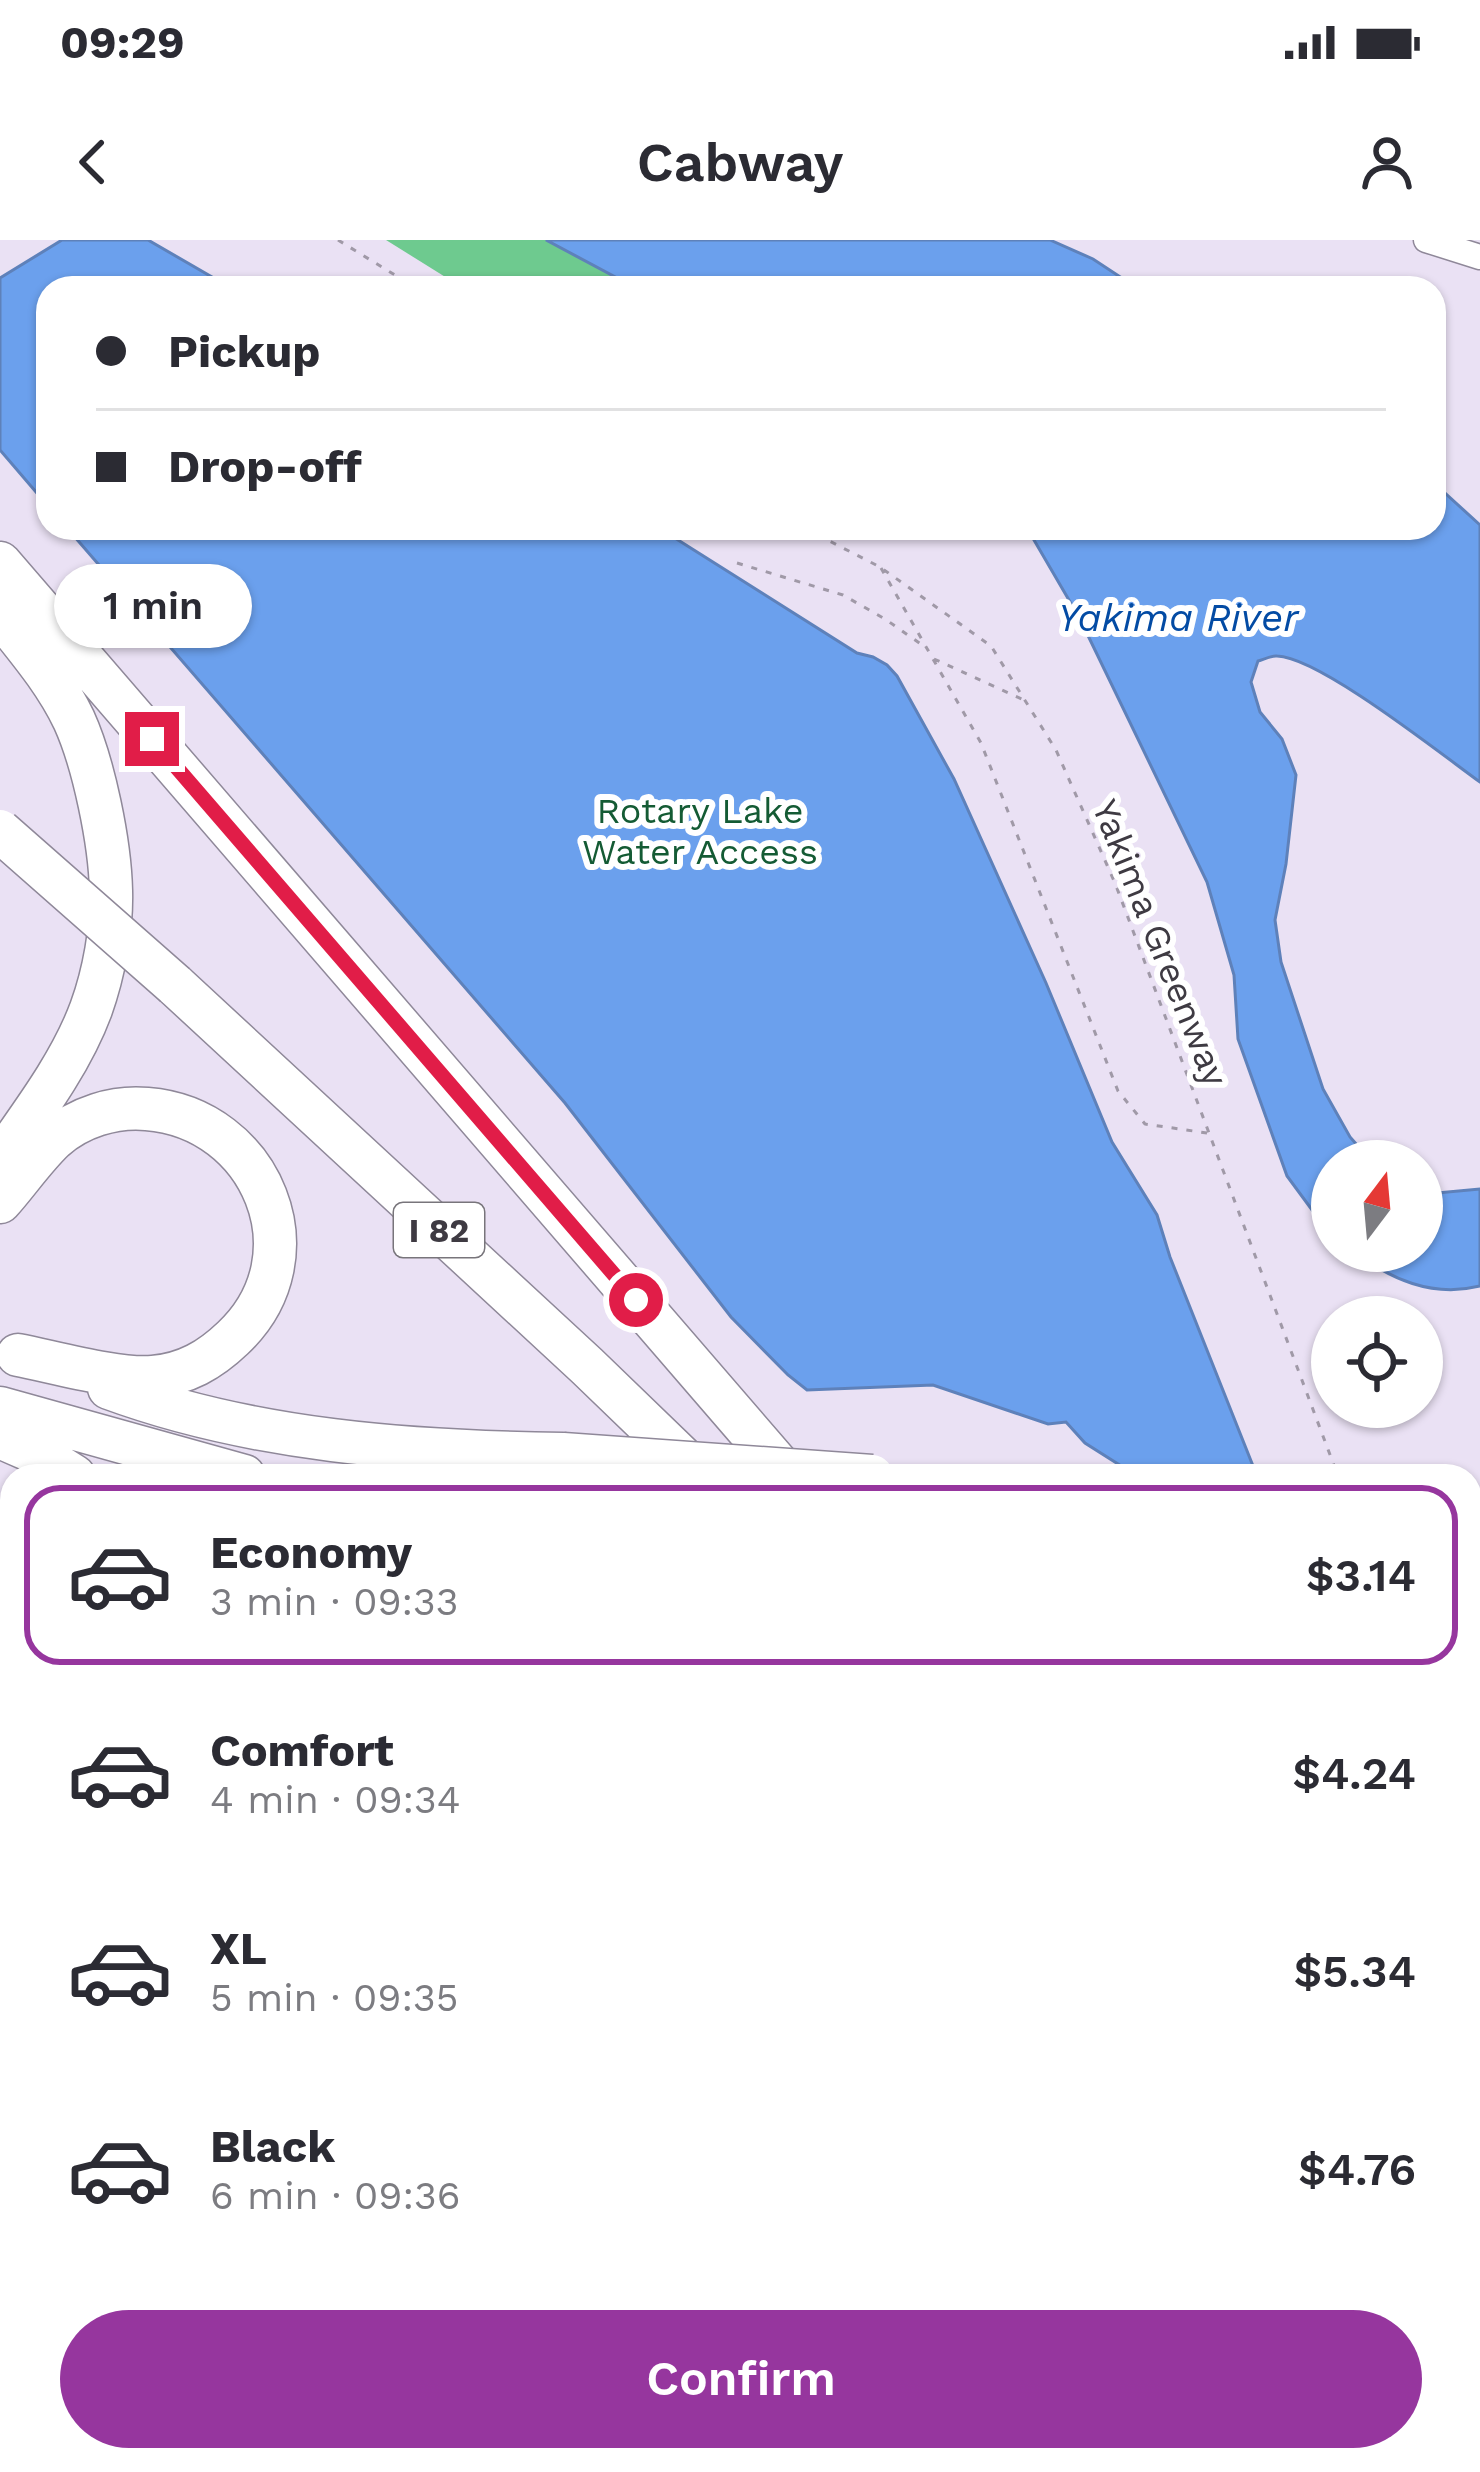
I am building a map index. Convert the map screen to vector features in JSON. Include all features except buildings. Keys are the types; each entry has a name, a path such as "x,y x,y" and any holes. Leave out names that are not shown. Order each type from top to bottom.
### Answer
{"highway":[{"name":"I 82","path":"0,563 778,1464"},
{"path":"0,614 47,673 74,721 92,774 111,891 106,949 91,1009 63,1064 0,1160"},
{"name":"I 82","path":"0,831 175,985 689,1464"},
{"path":"0,1202 55,1138 83,1120 107,1111 166,1110 194,1119 239,1152 259,1178 275,1229 262,1303 245,1327 203,1364 150,1377 9,1353"},
{"path":"9,1353 140,1400 251,1426 356,1443 703,1464"},
{"path":"0,1408 201,1464"},
{"path":"0,1437 55,1464"}],"street":[{"path":"1426,240 1480,257"}],"path":[{"path":"338,240 396,276"},
{"name":"Yakima Greenway","path":"828,540 880,566 991,646 1056,750 1115,883 1333,1464"},
{"path":"736,562 843,595 927,649"},
{"path":"880,566 981,743 1118,1091 1145,1124 1209,1133"},
{"path":"933,658 1025,700"}],"green space":[{"path":"386,240 553,240 619,276 444,276"}],"water":[{"path":"62,240 148,240 210,276 36,276 36,492 0,450 0,278"},
{"path":"546,240 1050,240 1119,276 614,276"},
{"name":"Yakima River","path":"1446,494 1480,525 1480,782 1380,709 1296,661 1275,656 1258,661 1251,682 1260,712 1282,739 1296,775 1275,920 1281,962 1323,1089 1353,1140 1311,1140 1311,1209 1287,1176 1238,1039 1234,975 1207,882 1080,619 1034,540 1446,540"},
{"name":"Rotary Lake Water Access","path":"77,540 678,540 857,653 887,665 954,779 1112,1142 1157,1215 1252,1464 1118,1464 1085,1443 1066,1422 1048,1424 933,1385 807,1390 731,1317 565,1103"},
{"path":"1480,1189 1480,1286 1445,1290 1412,1284 1386,1272 1443,1272 1443,1192"}],"route":[{"path":"152,739 636,1300"}]}
